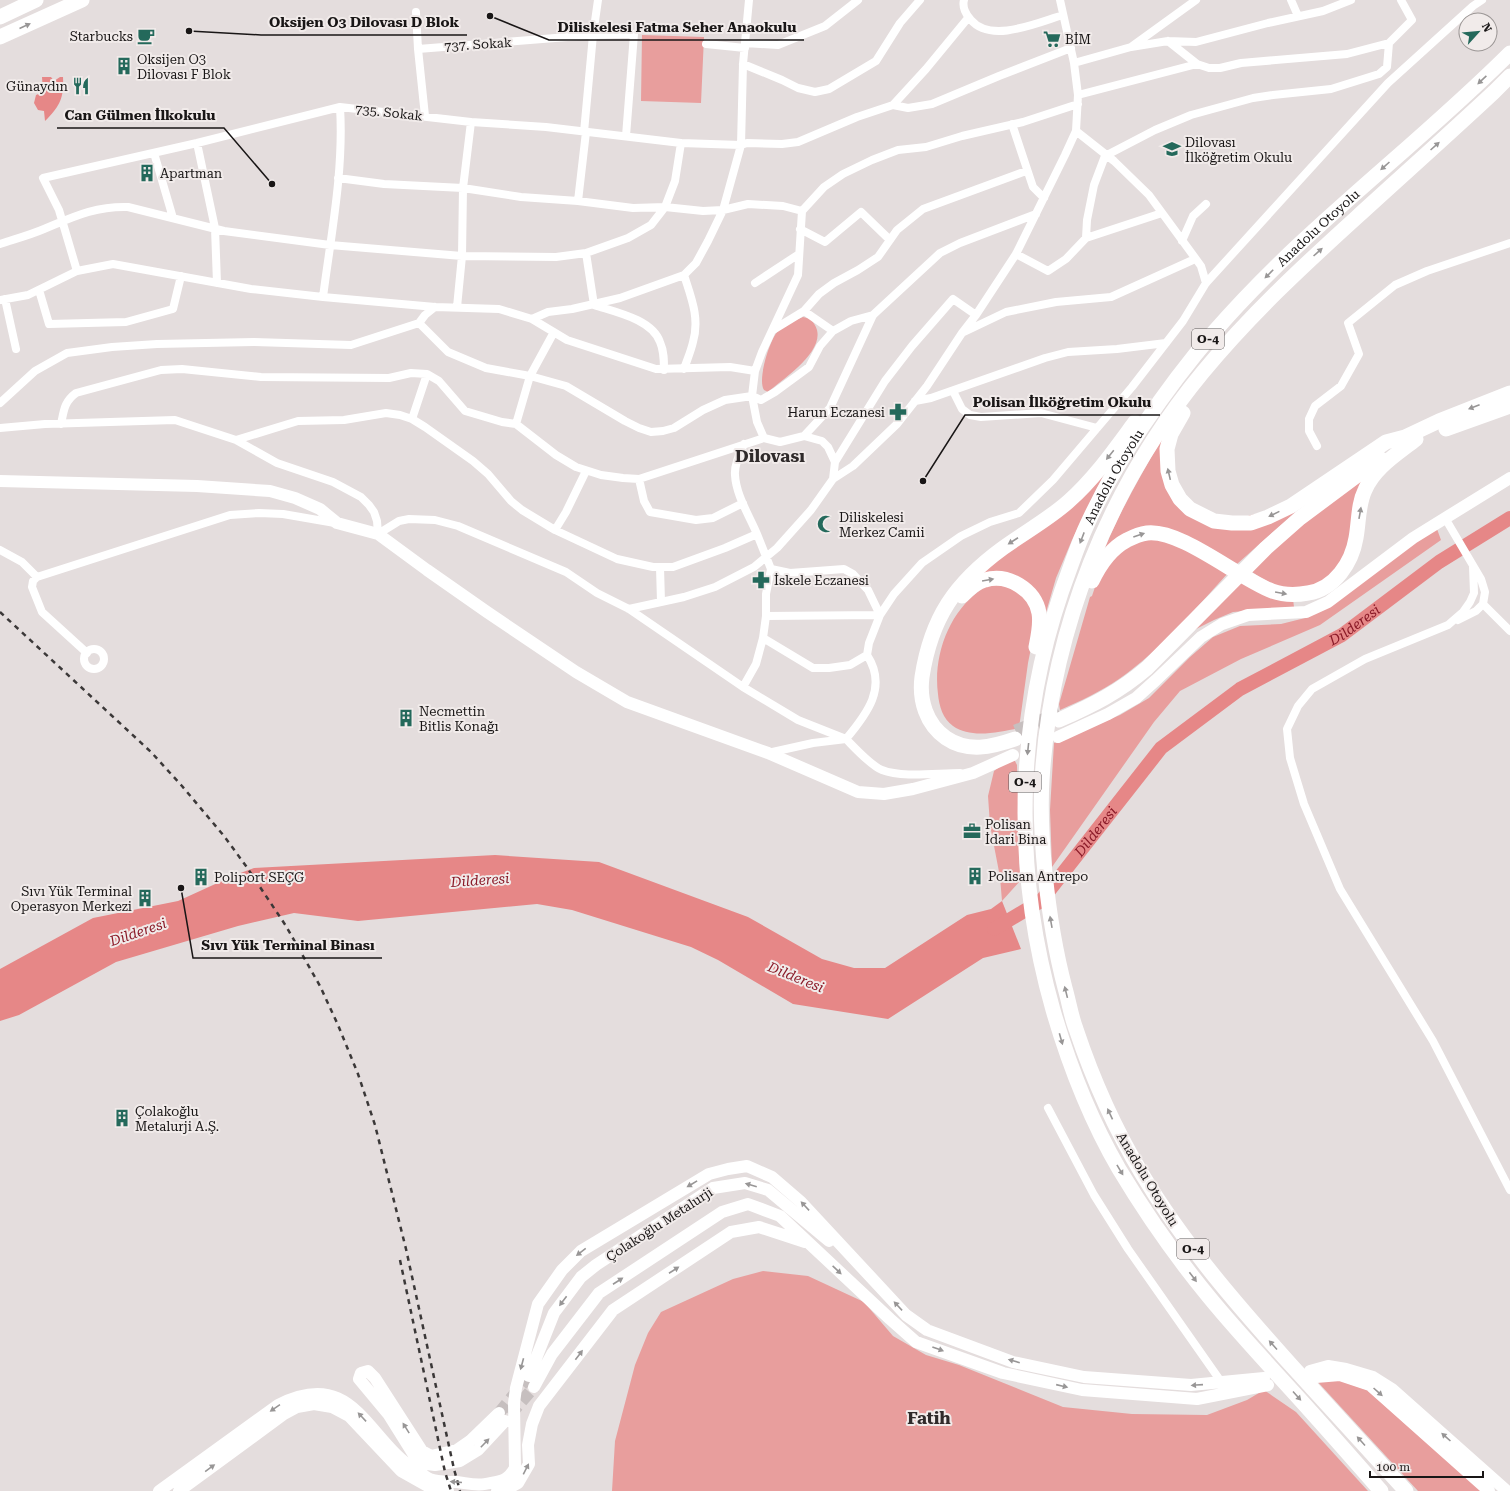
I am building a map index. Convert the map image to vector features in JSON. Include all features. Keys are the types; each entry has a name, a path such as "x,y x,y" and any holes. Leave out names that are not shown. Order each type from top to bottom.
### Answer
{"highway":[{"path":"0,17 24,0"},
{"path":"0,17 36,0"},
{"path":"0,37 82,0"},
{"path":"50,15 96,0"},
{"name":"Anadolu Otoyolu","path":"1382,1491 1248,1343 1206,1293 1148,1214 1118,1166 1091,1115 1066,1055 1043,974 1031,912 1026,853 1025,774 1032,710 1046,641 1064,584 1086,527 1113,476 1143,425 1212,334 1236,307 1279,264 1380,171 1464,97 1510,53"},
{"name":"Anadolu Otoyolu","path":"1406,1491 1251,1320 1200,1259 1144,1178 1122,1138 1102,1095 1075,1027 1058,960 1048,905 1042,837 1042,780 1057,714 1060,656 1084,578 1119,499 1139,462 1181,400 1250,318 1285,282 1510,76"},
{"path":"1250,318 1236,343 1179,418 1171,434 1167,449 1168,471 1172,485 1180,499 1190,509 1214,521 1251,523 1263,519 1291,506 1386,442 1410,438 1510,406"},
{"path":"1032,710 1033,662 1039,630 1039,613 1034,600 1024,587 1007,580 993,578 975,584 961,597 947,619 937,641 931,666 930,691 934,709 941,721 950,730 964,737 977,741 1015,735 989,747 963,747 951,742 939,733 929,721 922,702 922,682 926,654 932,634 955,592 976,569 1004,547 1041,523 1075,495 1091,478 1154,398 1190,362"},
{"path":"1057,714 1106,698 1130,682 1147,668 1266,548 1300,518 1371,465 1410,438 1439,421 1510,393"},
{"path":"1057,714 1089,587 1098,568 1118,545 1134,537 1147,533 1162,534 1180,540 1272,591 1292,595 1317,591 1324,588 1337,578 1349,562 1356,539 1364,491 1374,474 1410,438"}],"main road":[{"path":"1058,737 1108,714 1136,698 1201,637 1222,624 1248,614 1306,612 1328,602 1413,538 1447,522 1510,478"},
{"path":"0,480 197,486 270,491 295,498 320,508 337,523 378,534 426,570 487,612 576,672 627,702 768,753 858,792 884,794 913,789 973,773 1014,755"},
{"path":"179,1491 284,1414 312,1399 329,1395 356,1410 407,1465 432,1480 481,1484 510,1476 515,1468 514,1403 516,1388 538,1304 562,1270 581,1251 709,1174 746,1166 772,1177 802,1202 906,1315 927,1330 1013,1362 1084,1378 1191,1385 1222,1383"},
{"name":"Çolakoğlu Metalurji","path":"870,1276 768,1190 745,1183 714,1188 596,1265 581,1277 554,1313 531,1381 599,1293 722,1212 748,1204 780,1216 916,1342 1003,1373 1082,1390 1197,1399 1267,1381 1222,1383"},
{"path":"497,1491 509,1488 518,1483 529,1464 528,1445 532,1424 539,1406 613,1310 731,1232 759,1227 808,1243"},
{"path":"1489,1491 1370,1385 1340,1375 1313,1374 1328,1366 1372,1376 1392,1389 1507,1491"},
{"path":"433,1461 418,1447 375,1378 368,1371 361,1373 359,1379 388,1414 414,1455 427,1464 433,1461 459,1455 470,1441 502,1417"},
{"path":"159,1491 278,1405 292,1398 312,1399 349,1416 401,1471 433,1489 448,1491"}],"street":[{"path":"578,201 593,35 598,0"},
{"path":"532,318 548,312 620,298 684,275 696,263 723,210 741,145 743,64 749,0"},
{"path":"706,44 778,45 825,26 858,0"},
{"path":"743,64 798,88 815,92 829,88 876,61 900,23 920,0"},
{"path":"964,0 965,11 968,18 974,24 986,30 1001,31 1015,29 1063,15"},
{"path":"629,609 684,597 715,587 754,567 777,548 811,510 833,479 853,466 897,424 927,386 962,332 976,316 1016,254 1076,132 1078,95 1074,63 1060,0"},
{"path":"1131,47 1196,0"},
{"path":"1291,0 1298,16"},
{"path":"1168,41 1197,64 1209,68 1220,68 1241,63 1346,54 1389,43 1412,20 1401,0"},
{"path":"768,753 813,743 846,739 869,708 875,694 876,677 871,661 867,655 869,643 880,615 894,594 922,563 961,536 990,522 1019,513 1053,480 1132,387 1182,321 1206,284 1388,83 1473,6 1482,0"},
{"path":"1074,63 1131,47 1168,41 1196,42 1249,27 1323,12 1347,1"},
{"path":"416,12 425,116"},
{"path":"893,105 926,69 968,18"},
{"name":"737. Sokak","path":"418,49 593,35 634,34 626,136"},
{"path":"1086,238 1087,220 1094,185 1106,156 1155,130 1191,115 1260,97 1331,90 1379,74 1387,67 1389,43"},
{"path":"893,105 908,108 932,104 1071,48"},
{"path":"1078,95 1197,64"},
{"path":"1379,74 1388,83"},
{"path":"764,438 758,422 752,396 755,371 762,352 798,275 802,211 824,187 843,174 872,160 898,150 926,147 962,136 1012,124 1078,104"},
{"name":"735. Sokak","path":"62,221 59,210 44,178 197,143 340,107 471,122 546,127 681,143 741,145 747,143 782,144 798,142 857,117 893,105"},
{"path":"323,297 338,178 341,129 340,107"},
{"path":"457,307 462,256 463,188 471,122"},
{"path":"1012,124 1026,170 1033,187 1044,198"},
{"path":"1076,132 1114,161 1149,195 1201,266 1206,284"},
{"path":"197,143 216,228 218,283"},
{"path":"0,244 43,229 81,213 116,207 128,207 224,231 330,245 462,256 556,257 586,253 628,238 651,225 665,207 675,180 681,143"},
{"path":"154,153 172,218"},
{"path":"773,330 804,311 824,290 878,257 897,230 924,209 1026,170"},
{"path":"338,178 384,184 463,188 521,197 578,201 633,208 665,207 703,211 723,210 748,204 783,206 802,211"},
{"path":"1182,241 1193,216 1206,204"},
{"path":"800,229 825,242 860,212 890,240"},
{"path":"804,436 830,408 873,315 940,252 1036,214"},
{"path":"1016,254 1048,271 1066,259 1086,238 1162,214"},
{"path":"62,221 77,272"},
{"path":"1318,446 1309,431 1309,419 1315,406 1341,386 1359,354 1348,323 1396,285 1427,271 1510,243"},
{"path":"586,253 594,304"},
{"path":"755,283 799,254"},
{"path":"962,332 1006,312 1056,302 1111,297 1195,259"},
{"path":"16,349 3,300 28,295 77,272 113,264 218,283 323,297 435,307 499,309 532,318 574,343 656,369 664,370 730,367 755,371"},
{"path":"684,275 694,307 696,322 694,341 684,369"},
{"path":"39,290 49,324 126,322 173,309 181,276"},
{"path":"833,479 835,462 885,381 912,346 953,299 976,316"},
{"path":"594,304 636,319 654,330 660,341 664,354 664,370"},
{"path":"0,403 35,371 67,353 112,347 157,344 254,342 351,345 419,323 425,315 435,307"},
{"path":"804,311 833,331"},
{"path":"419,323 448,352 486,368 530,376 566,386 625,421 651,432 674,428 703,410 725,400 752,396 761,400 810,367 820,346 833,331 851,321 873,315"},
{"path":"516,424 530,376 554,332"},
{"path":"915,401 931,398 1045,358 1068,352 1117,349 1166,343"},
{"path":"61,424 68,399 76,393 161,370 182,369 261,377 389,378 411,373 427,374 439,381 465,411 502,422 516,424 556,455 576,467 601,475 639,479 764,438 780,442 804,436 822,442 828,447 835,462"},
{"path":"412,419 427,374"},
{"path":"952,391 962,409 970,415 981,417 1041,413 1097,428"},
{"path":"236,440 298,421 344,420 386,413 400,415 412,419 473,460 522,510 555,530 617,559 652,567 673,567 757,534"},
{"path":"0,428 61,424 175,420 236,440 277,463 333,482 361,497 374,512 377,521 378,534 399,522 409,519 435,520 458,526 566,572 597,593 629,609 743,687 798,720 846,739 880,770 904,774 973,773"},
{"path":"743,687 756,664 763,638 766,616 766,594 771,569 738,493 735,474 744,444"},
{"path":"555,530 566,512 586,471"},
{"path":"639,479 644,501 650,512 696,520 713,518 743,504"},
{"path":"87,652 42,612 32,587 33,581 37,577 230,515 259,513 337,523"},
{"path":"1447,522 1481,578 1485,592 1483,604 1476,612 1365,659 1312,689 1298,706 1287,729 1289,751 1304,804 1340,889 1433,1041 1510,1190"},
{"path":"0,550 22,562 37,577"},
{"path":"1448,625 1463,612 1474,593 1473,566"},
{"path":"660,567 661,602"},
{"path":"771,569 790,573 844,569 853,574 868,590 880,615"},
{"path":"1483,604 1510,631"},
{"path":"766,616 880,615"},
{"path":"763,638 813,668 829,668 850,665 867,655"},
{"path":"1048,1108 1098,1202 1128,1249 1222,1383"}],"shaded area":[{"path":"642,35 704,37 701,103 641,101"},
{"path":"803,317 811,319 817,329 817,339 814,348 792,373 768,392 764,390 762,385 763,369 771,342 778,331 793,321"},
{"path":"1163,437 1162,474 1213,525 1309,500 1237,564 1188,537 1171,531 1105,548 1125,505"},
{"path":"1373,468 1353,533 1338,570 1317,585 1285,590 1249,570 1272,548"},
{"path":"1104,474 1072,540 1056,578 1045,616 1041,602 979,573"},
{"path":"1437,529 1441,540 1320,625 1241,659 1180,691 1154,722 1052,867 1050,810 1054,743 1120,715 1149,698 1190,657 1213,637 1240,626 1281,624 1309,617 1415,541"},
{"path":"1138,540 1170,540 1229,572 1177,628 1134,668 1105,688 1060,710 1059,704 1090,597 1092,596 1097,581 1113,556"},
{"path":"1239,581 1293,599 1294,607 1233,612 1194,630"},
{"path":"1001,583 1024,596 1033,610 1034,633 1028,663 1019,728 985,733 960,730 947,720 941,708 937,680 941,651 951,624 968,601 979,591 978,588"},
{"path":"1013,757 1017,765 1020,881 1002,901 1000,877 990,825 988,796 994,771"},
{"path":"763,1271 808,1276 864,1302 893,1336 926,1355 959,1365 1063,1407 1132,1414 1207,1415 1247,1400 1264,1390 1296,1412 1368,1491 612,1491 615,1441 635,1365 648,1333 661,1312 733,1279"},
{"path":"1335,1379 1367,1390 1482,1491 1418,1491 1316,1380"}],"water":[{"path":"42,77 51,77 54,81 60,77 63,77 63,91 58,106 45,121 44,111 38,110 34,103 36,95 43,92"},
{"path":"495,855 599,862 748,917 822,959 854,968 885,968 967,915 991,909 1002,901 1021,949 983,958 888,1019 793,1004 718,960 691,947 572,910 537,904 358,921 294,913 238,926 116,962 19,1015 0,1021 0,969 93,918 178,901 254,868"}],"waterway":[{"name":"Dilderesi","path":"994,929 1041,901 1161,748 1240,689 1342,635 1439,562 1510,518"}],"tunnel":[{"path":"1016,732 1060,714"},
{"path":"499,1413 529,1376"},
{"path":"510,1415 534,1387"}],"railway":[{"path":"0,612 151,752 182,786 224,836 246,866 286,926 320,986 358,1074 375,1125 406,1249 460,1491"},
{"path":"400,1260 445,1472 451,1491"}],"place":[{"name":"Diliskelesi Fatma Seher Anaokulu","path":"490,16"},
{"name":"Oksijen O3 Dilovası D Blok","path":"189,31"},
{"name":"Starbucks","path":"146,36"},
{"name":"BİM","path":"1052,39"},
{"name":"Oksijen O3 Dilovası F Blok","path":"124,66"},
{"name":"Günaydın","path":"81,86"},
{"name":"Dilovası İlköğretim Okulu","path":"1172,149"},
{"name":"Apartman","path":"147,173"},
{"name":"Can Gülmen İlkokulu","path":"272,184"},
{"name":"Harun Eczanesi","path":"898,412"},
{"name":"Polisan İlköğretim Okulu","path":"923,481"},
{"name":"Diliskelesi Merkez Camii","path":"826,524"},
{"name":"İskele Eczanesi","path":"761,580"},
{"name":"Necmettin Bitlis Konağı","path":"406,718"},
{"name":"Polisan İdari Bina","path":"972,831"},
{"name":"Polisan Antrepo","path":"975,876"},
{"name":"Poliport SEÇG","path":"201,877"},
{"name":"Sıvı Yük Terminal Binası","path":"181,888"},
{"name":"Sıvı Yük Terminal Operasyon Merkezi","path":"145,898"},
{"name":"Çolakoğlu Metalurji A.Ş.","path":"122,1118"}],"district":[{"name":"Dilovası","path":"770,456"},
{"name":"Fatih","path":"929,1418"}]}
